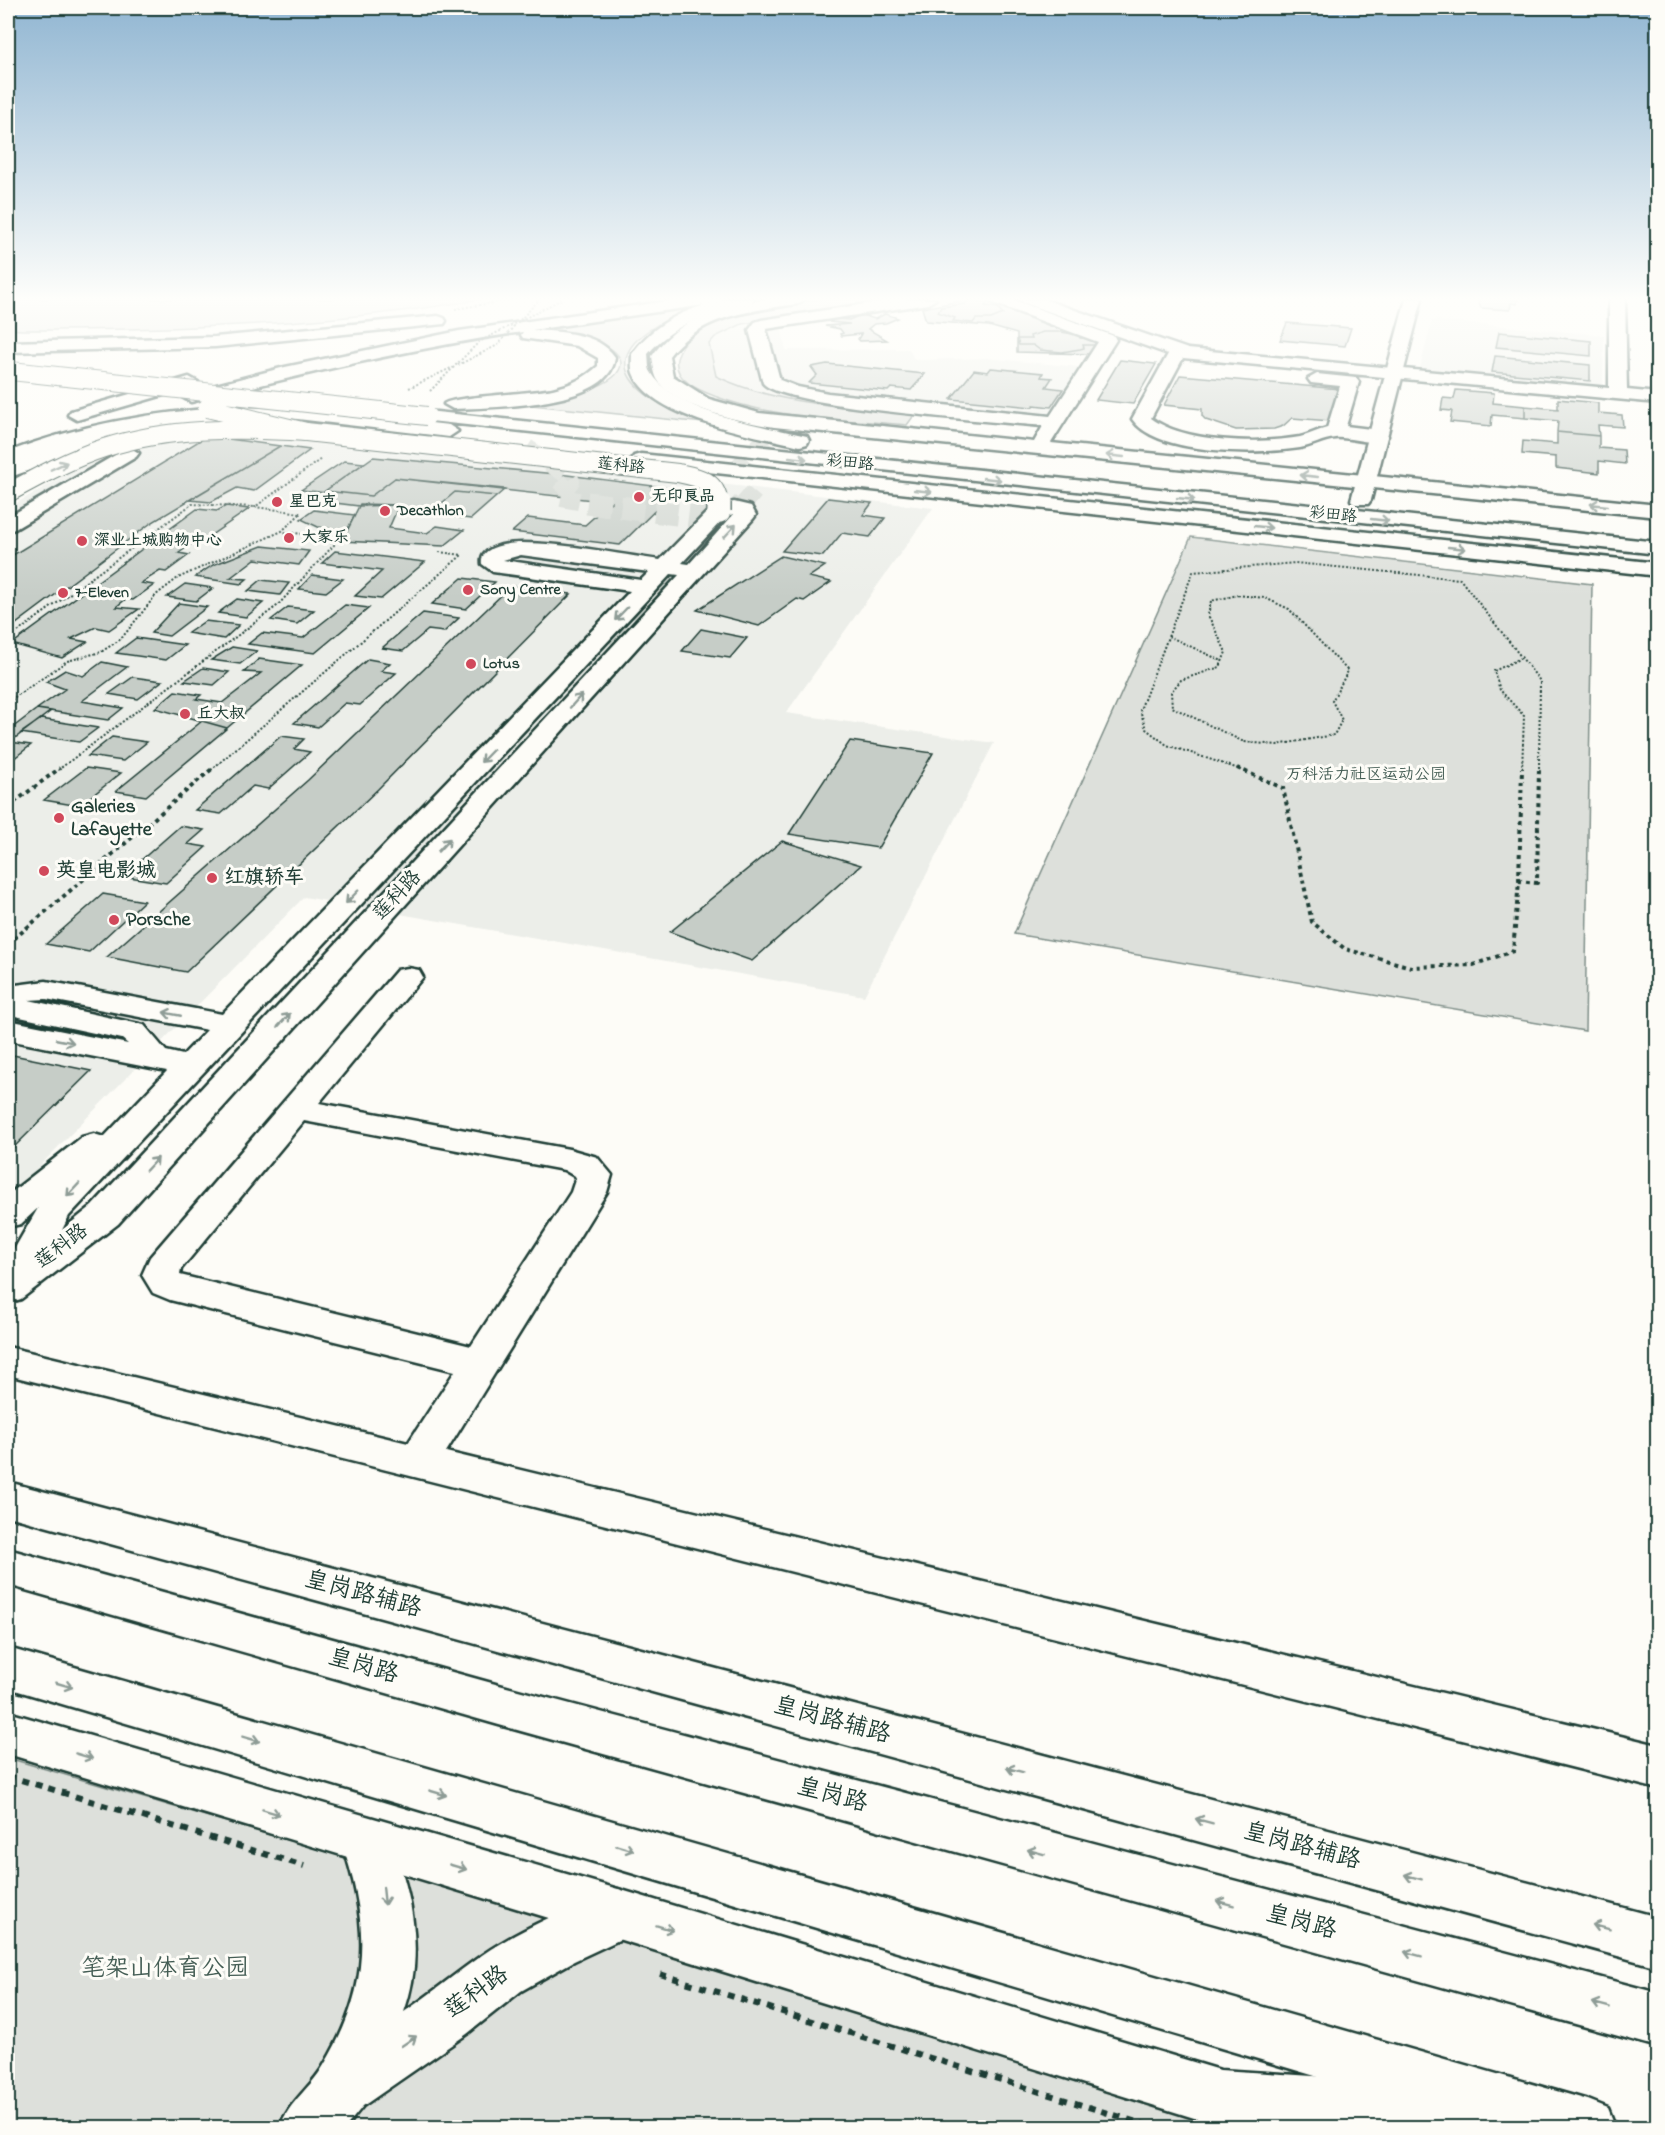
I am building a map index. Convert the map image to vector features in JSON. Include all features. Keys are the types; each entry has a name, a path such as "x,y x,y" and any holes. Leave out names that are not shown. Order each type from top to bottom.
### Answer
{"main road":[{"path":"8,459 35,438 141,399"},
{"path":"163,399 306,432"},
{"path":"35,438 187,399"},
{"name":"彩田路","path":"282,399 766,455 1658,548"},
{"name":"彩田路","path":"387,399 1027,466 1364,491 1658,531"},
{"path":"445,405 523,399"},
{"path":"670,399 692,411 748,429 817,444"},
{"path":"696,399 702,403 744,416 1039,448 1364,491 1658,511"},
{"path":"834,399 1055,422"},
{"path":"1027,466 1070,399"},
{"path":"1152,399 1142,418 1161,432 1181,438 1263,445 1301,442 1335,432 1379,436"},
{"path":"1335,432 1345,399"},
{"path":"1364,491 1388,399"},
{"path":"35,438 136,422 238,412 309,416 593,445 710,454 766,455"},
{"path":"8,471 59,449 121,432 174,423 238,418 307,423 1658,570"},
{"name":"莲科路","path":"8,493 79,458 136,440 185,432 231,429 306,432 678,473 701,478 715,486 718,493 719,511 669,575 105,1215 14,1293"},
{"path":"8,525 129,453"},
{"path":"734,471 748,492 764,482 783,476"},
{"path":"521,549 630,563 669,575 584,573 501,567 493,564 492,559 500,552 521,549"},
{"path":"517,559 584,573 630,563"},
{"name":"莲科路","path":"14,1293 55,1209 157,1100 669,575"},
{"path":"408,976 163,1266 163,1281 183,1291 480,1363"},
{"path":"190,1066 156,1059 14,1012 24,991 46,990 230,1025"},
{"path":"8,1215 34,1191 157,1100"},
{"path":"294,1109 569,1160 591,1170 594,1180 589,1192 418,1462"},
{"path":"8,1361 1658,1767"},
{"name":"皇岗路辅路","path":"8,1499 1658,1942"},
{"name":"皇岗路","path":"8,1567 499,1705 1658,2020"},
{"path":"8,1668 1576,2124"},
{"path":"8,1733 618,1914 1220,2098 1576,2124"},
{"name":"莲科路","path":"343,2086 372,2025 387,1977 387,1927 383,1886 366,1840"},
{"name":"莲科路","path":"307,2127 343,2086 448,2014 502,1973 555,1942 618,1914"}],"path":[{"path":"255,507 321,459"},
{"path":"8,639 192,504 255,507 301,513 282,531 178,578 156,595 121,639 101,652 67,661 8,702"},
{"path":"8,807 277,606 334,545 323,536 282,531"},
{"path":"8,944 462,555"},
{"path":"1519,881 1537,883 1540,681 1522,657 1460,579 1295,563 1193,572 1140,710 1146,729 1167,745 1260,776 1283,788 1312,922 1345,949 1411,968 1473,965 1513,951 1519,881 1524,716 1500,690 1494,671 1522,657"},
{"path":"1238,595 1265,598 1289,609 1348,671 1332,701 1341,720 1334,735 1277,745 1244,742 1172,707 1171,692 1181,680 1220,667 1222,662 1226,652 1208,615 1211,601 1238,595"},
{"path":"1168,636 1222,662"},
{"path":"8,1776 304,1866"},
{"path":"660,1974 1156,2127"}],"shaded area":[{"path":"793,399 1081,399 1062,428 842,407"},
{"path":"251,431 933,508 786,713 994,743 864,996 304,897 8,1198 8,508 88,462 132,447"}],"green space":[{"path":"553,399 653,399 704,423 522,404"},
{"path":"722,399 786,399 839,407 915,414 907,425 786,414"},
{"name":"万科活力社区运动公园","path":"1191,537 1592,584 1585,1031 1014,934"},
{"name":"笔架山体育公园","path":"8,1758 817,1996 1243,2127 8,2127"}],"building":[{"path":"951,399 1057,399 1051,407"},
{"path":"1097,399 1136,399 1133,404"},
{"path":"1167,399 1337,399 1331,421 1292,418 1283,426 1274,429 1236,430 1206,420 1202,416 1202,409 1164,405"},
{"path":"1443,399 1493,399 1493,403 1525,406 1525,418 1492,415 1491,426 1450,422 1452,411 1441,410"},
{"path":"1558,399 1598,403 1598,413 1622,415 1623,427 1598,425 1599,436 1557,432 1558,421 1525,418 1525,406 1558,409"},
{"path":"1557,432 1599,436 1599,448 1624,450 1625,464 1599,461 1599,473 1556,468 1556,457 1522,454 1523,441 1557,444"},
{"name":"深业上城购物中心","path":"207,436 280,446 151,523 8,630 8,558"},
{"path":"280,446 310,450 254,491 237,488 211,502 189,500"},
{"path":"373,457 567,475 677,489 620,545 512,532 528,518 585,525 611,502 395,478 371,496 325,491"},
{"path":"344,461 364,463 325,491 371,496 395,478 505,489 497,496 455,492 429,514 397,510 399,505 359,506 327,502 327,493 301,490"},
{"path":"455,492 497,496 471,519 429,514"},
{"path":"828,498 872,503 863,515 885,518 870,537 842,533 823,556 782,551"},
{"path":"360,504 399,505 389,528 427,533 437,526 464,530 444,546 342,541"},
{"path":"226,506 249,509 198,544 193,543 179,553 189,555 166,572 160,571 141,583 154,585 133,600 126,599 116,607 139,609 109,630 96,627 71,639 87,642 62,658 12,644 197,509 217,511"},
{"path":"314,510 355,515 347,531 318,527 301,519"},
{"path":"262,546 309,551 299,565 255,559 230,578 247,579 241,584 195,577 213,565"},
{"path":"335,551 425,562 381,599 355,596 382,571 322,563"},
{"path":"781,556 825,566 809,577 831,582 804,601 797,599 759,626 697,610"},
{"path":"312,575 343,579 326,592 299,589"},
{"path":"462,578 495,582 466,609 432,604"},
{"path":"261,580 289,583 280,595 248,591"},
{"path":"185,584 213,588 196,601 167,597"},
{"path":"511,586 571,594 378,789 186,972 107,957 308,780"},
{"path":"237,599 263,603 246,617 218,613"},
{"path":"179,603 207,607 169,636 151,633"},
{"path":"345,605 369,608 315,653 248,644 262,633 303,638"},
{"path":"288,607 314,610 297,624 271,620"},
{"path":"423,613 459,618 444,632 428,630 403,651 382,648"},
{"path":"205,621 239,625 224,639 188,633"},
{"path":"701,629 747,638 730,658 682,651"},
{"path":"136,638 185,645 166,660 116,653"},
{"path":"232,647 257,651 240,664 211,660"},
{"path":"259,659 302,665 227,728 155,708 175,691 201,695 196,699 222,703 261,673 244,672"},
{"path":"368,659 390,663 381,671 396,673 360,705 345,703 318,727 294,723"},
{"path":"102,662 127,667 82,701 123,708 108,720 37,709 65,689 46,682 65,670 83,676"},
{"path":"203,668 229,672 214,685 184,681"},
{"path":"133,677 162,681 138,699 109,694"},
{"path":"37,709 51,711 10,742 31,745 8,763 8,731"},
{"path":"41,719 98,728 79,742 21,733"},
{"path":"202,721 227,728 146,796 116,791"},
{"path":"281,736 304,739 294,749 310,752 268,789 253,786 221,814 195,810"},
{"path":"112,737 147,742 123,761 88,756"},
{"path":"850,741 933,753 878,848 789,834"},
{"path":"86,768 121,773 79,806 44,800"},
{"path":"180,826 204,830 188,844 206,847 166,883 123,876"},
{"path":"782,841 861,865 752,961 670,932"},
{"path":"103,894 144,901 89,952 46,944"},
{"path":"8,1054 91,1071 8,1153"}],"tunnel":[{"path":"734,471 783,422"},
{"path":"527,448 566,474 571,481 557,497 591,504"},
{"path":"743,505 754,492"},
{"path":"587,503 591,504"},
{"path":"613,646 744,503"},
{"path":"591,504 717,519"},
{"path":"591,504 599,505"}],"place":[{"name":"无印良品","path":"639,497"},
{"name":"星巴克","path":"277,502"},
{"name":"Decathlon","path":"385,511"},
{"name":"大家乐","path":"289,538"},
{"name":"深业上城购物中心","path":"82,541"},
{"name":"Sony Centre","path":"468,590"},
{"name":"7-Eleven","path":"63,593"},
{"name":"Lotus","path":"471,664"},
{"name":"丘大叔","path":"185,714"},
{"name":"Galeries Lafayette","path":"59,818"},
{"name":"英皇电影城","path":"44,871"},
{"name":"红旗轿车","path":"212,878"},
{"name":"Porsche","path":"114,920"}]}
